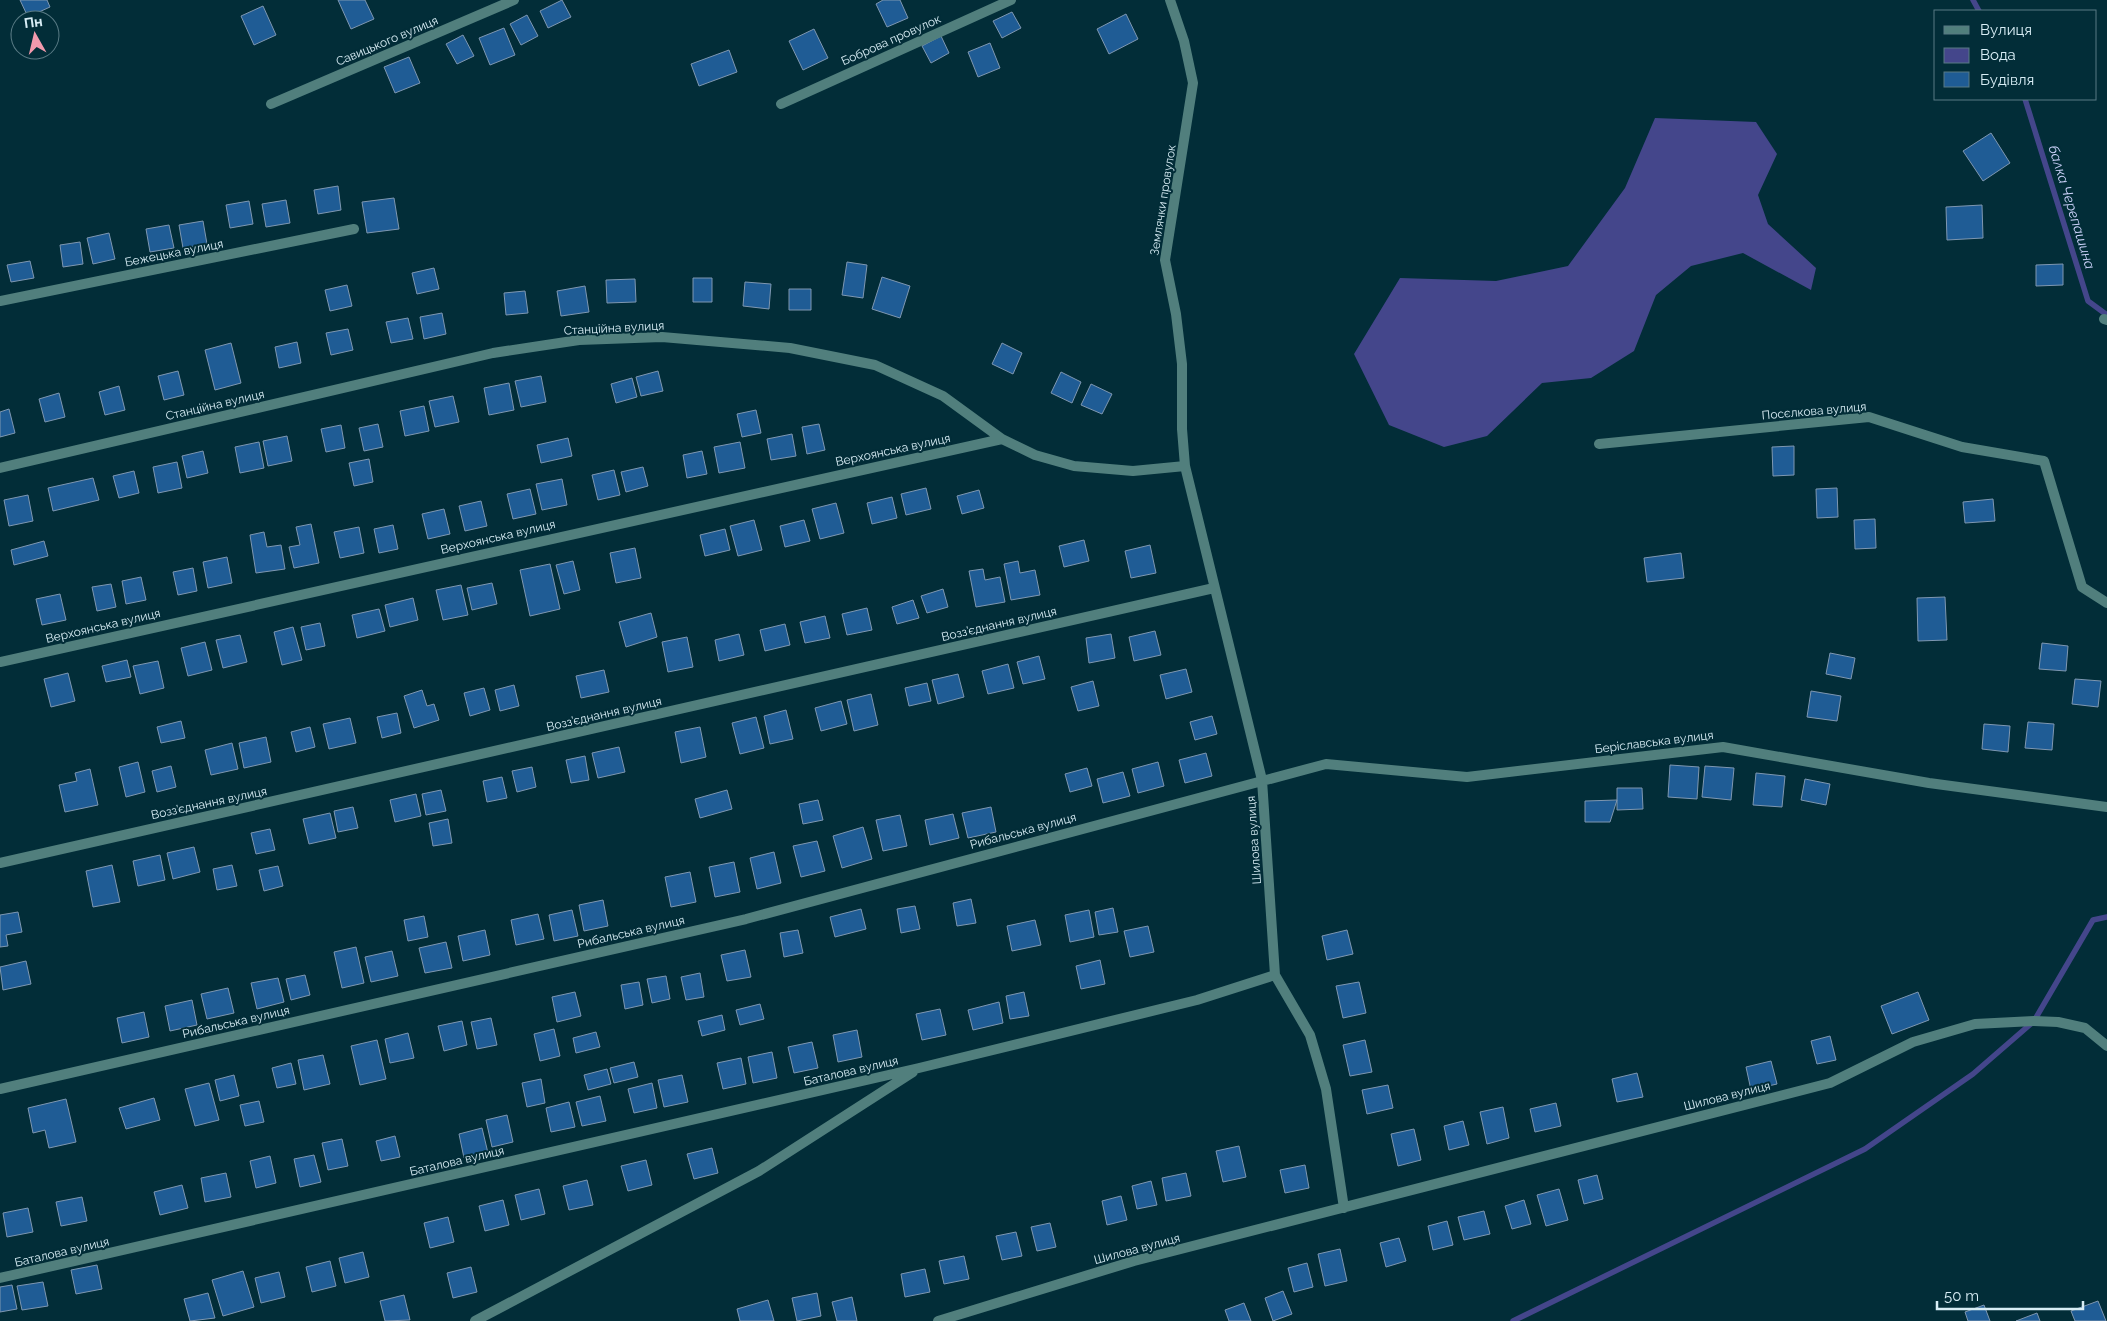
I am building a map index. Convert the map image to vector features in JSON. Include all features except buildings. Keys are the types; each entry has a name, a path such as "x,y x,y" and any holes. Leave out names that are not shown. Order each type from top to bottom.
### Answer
{"street":[{"name":"Савицького вулиця","path":"270,104 514,0"},
{"name":"Боброва провулок","path":"781,104 1011,0"},
{"name":"Землячки провулок","path":"1170,0 1184,41 1193,83 1165,260 1176,314 1182,364 1182,429 1186,466"},
{"name":"Бежецька вулиця","path":"0,301 354,230"},
{"name":"Станційна вулиця","path":"0,468 493,353 579,340 662,337 790,348 875,365 943,396 1002,439 1034,455 1074,466 1132,471 1186,466"},
{"name":"Посєлкова вулиця","path":"1599,444 1869,418 1962,447 2044,461 2082,587 2107,603"},
{"name":"Верхоянська вулиця","path":"0,662 1002,439"},
{"name":"Шилова вулиця","path":"1186,466 1262,780 1275,975 1310,1035 1313,1044 1326,1089 1344,1208"},
{"name":"Возз’єднання вулиця","path":"0,863 1214,588"},
{"name":"Беріславська вулиця","path":"1262,780 1326,764 1467,776 1723,747 1929,783 2107,807"},
{"name":"Рибальська вулиця","path":"0,1089 746,919 1262,780"},
{"name":"Баталова вулиця","path":"0,1278 919,1068 1197,1000 1275,975"},
{"name":"Шилова вулиця","path":"938,1321 1134,1261 1830,1083 1913,1042 1975,1024 2034,1020 2058,1022 2085,1028 2107,1046"},
{"name":"Баталова вулиця","path":"475,1321 759,1171 919,1068"}],"water":[{"path":"1655,118 1756,122 1777,154 1758,195 1768,224 1816,268 1811,290 1743,253 1691,266 1656,295 1634,351 1591,378 1542,383 1487,436 1444,447 1389,425 1354,354 1400,278 1496,281 1568,266 1625,188"}],"waterway":[{"name":"балка Черепашина","path":"1973,0 1978,10"},
{"name":"балка Черепашина","path":"2025,100 2088,301 2107,315"},
{"path":"1513,1321 1865,1149 1973,1074 2034,1021 2093,920 2107,917"}]}
